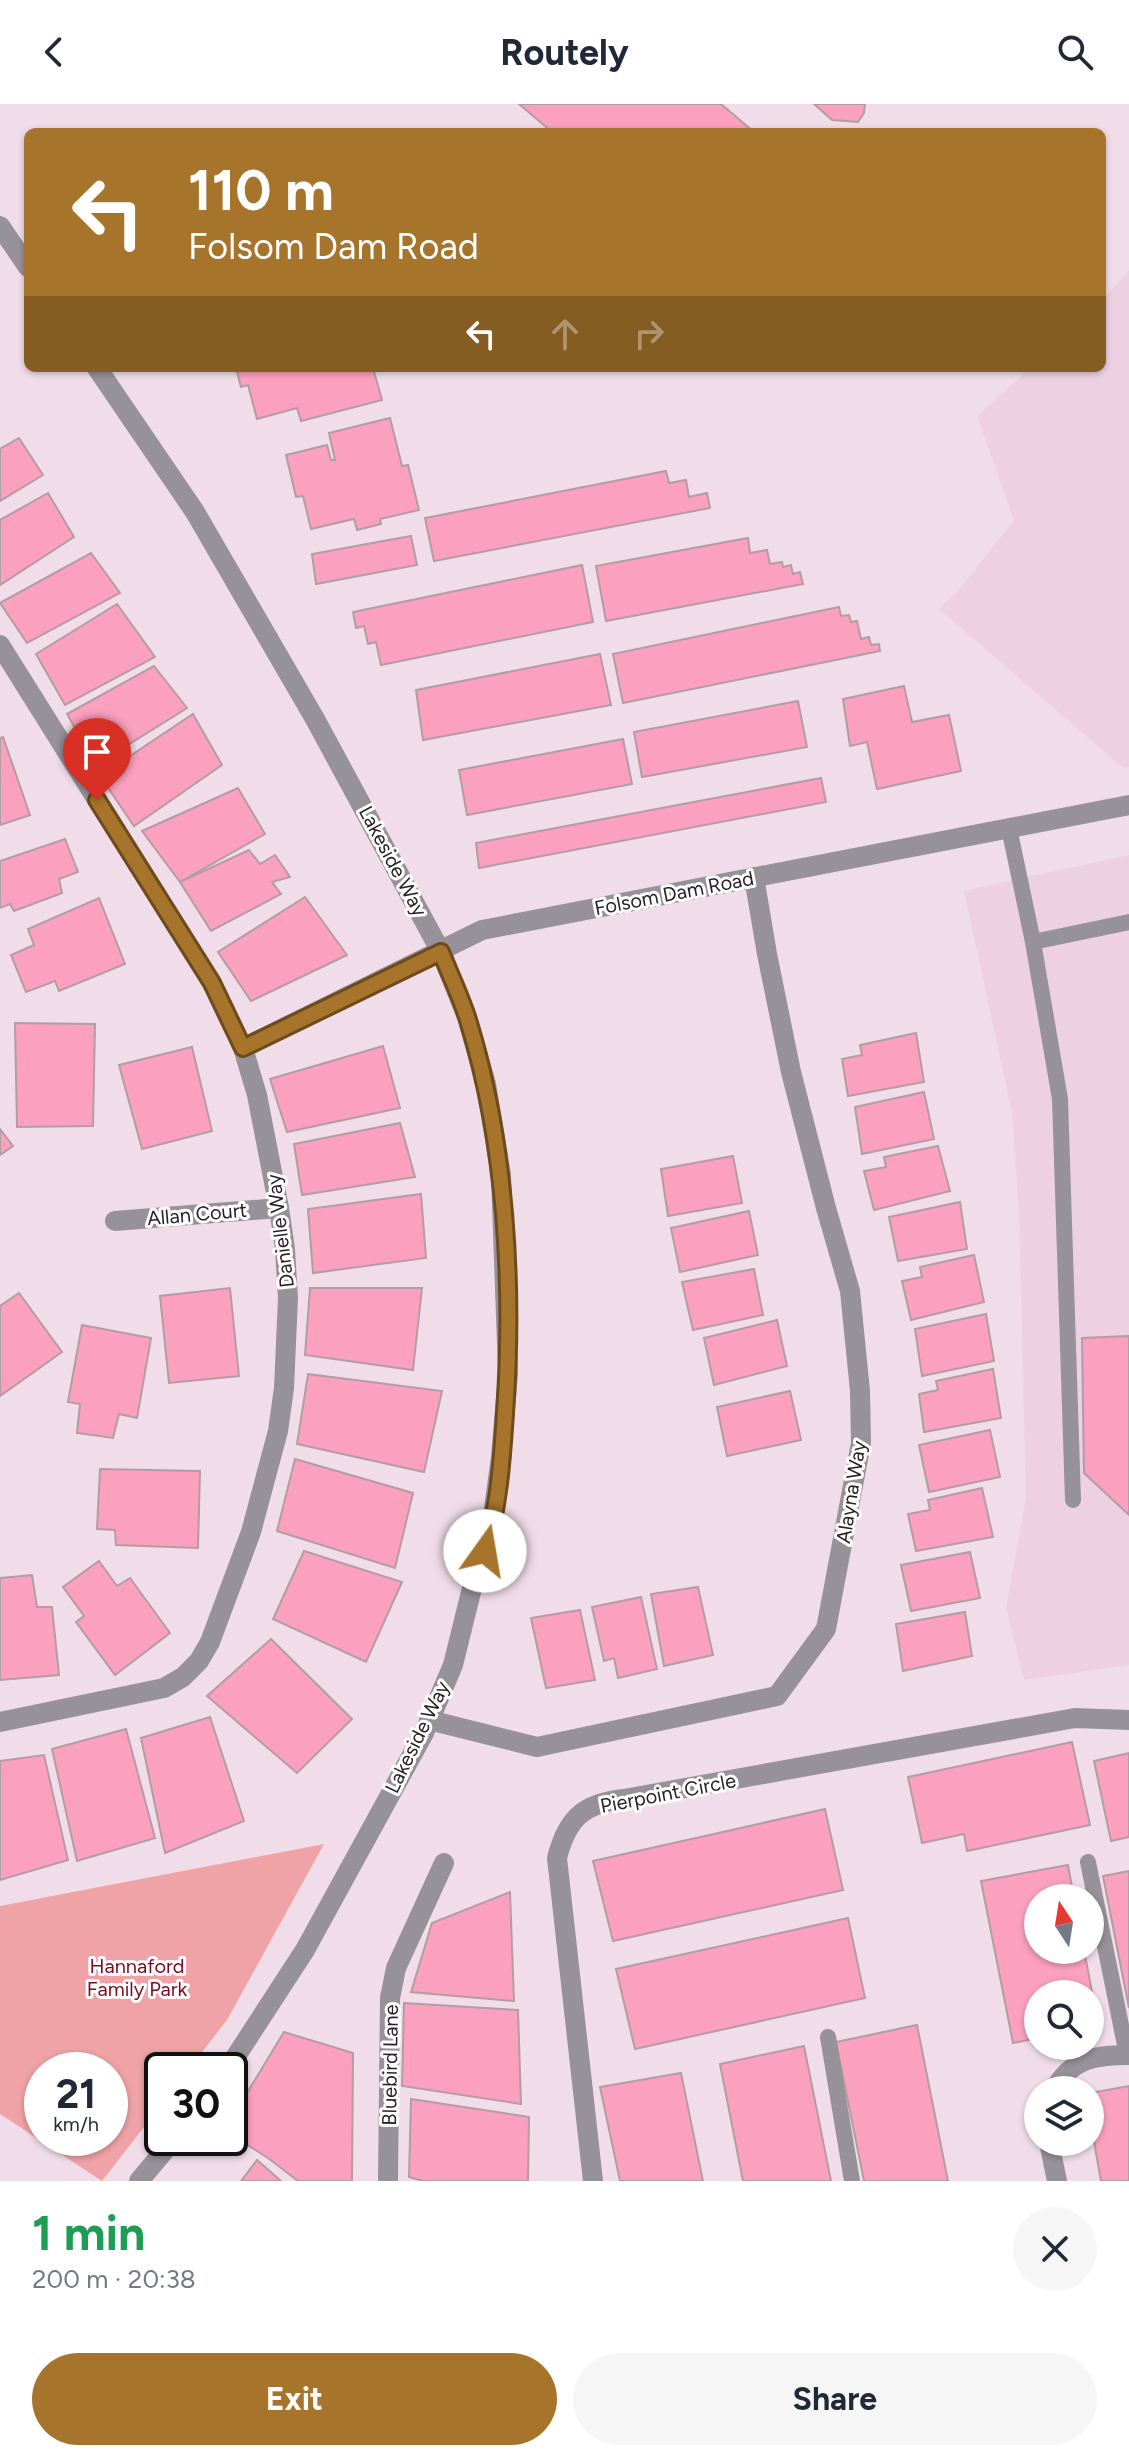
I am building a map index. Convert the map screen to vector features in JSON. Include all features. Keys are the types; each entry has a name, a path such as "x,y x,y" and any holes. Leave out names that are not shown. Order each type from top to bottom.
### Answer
{"street":[{"path":"0,226 24,261"},
{"name":"Lakeside Way","path":"100,372 195,512 315,719 441,952 471,1030 486,1084 501,1175 508,1374 501,1457 491,1530 471,1592 453,1665 429,1720 305,1950 239,2052"},
{"name":"Danielle Way","path":"0,645 7,673 212,983 243,1048 257,1095 279,1208 288,1298 284,1388 278,1431 251,1532 210,1642 199,1661 183,1677 164,1688 0,1722"},
{"name":"Folsom Dam Road","path":"243,1048 482,930 1129,805"},
{"name":"Alayna Way","path":"429,1720 537,1747 777,1696 826,1629 861,1443 860,1391 850,1291 791,1072 754,877"},
{"name":"Allan Court","path":"115,1221 279,1208"},
{"name":"Pierpoint Circle","path":"593,2181 557,1858 564,1832 582,1811 606,1801 1075,1718 1129,1720"},
{"name":"Bluebird Lane","path":"388,2181 390,1998 396,1968 444,1863"},
{"path":"1061,2076 1076,2064 1101,2055 1128,2055"},
{"path":"139,2181 160,2156"},
{"path":"1052,2156 1057,2181"}],"lane":[{"path":"1009,828 1033,942 1060,1099 1073,1500"},
{"path":"1033,942 1129,922"},
{"path":"1088,1862 1128,2055"},
{"path":"828,2037 852,2181"}],"shaded area":[{"path":"1129,270 1129,767 1123,768 939,609 959,590 1014,520 977,416 1026,372 1106,372 1106,296"},
{"path":"1129,855 1129,1665 1024,1680 1006,1608 1026,1497 1019,1212 1012,1113 964,891"}],"green space":[{"name":"Hannaford Family Park","path":"324,1844 227,2020 202,2052 144,2052 144,2127 128,2148 128,2052 24,2052 24,2130 0,2114 0,1906"},
{"name":"Hannaford Family Park","path":"64,2156 121,2156 102,2181"}],"building":[{"path":"519,104 721,104 749,128 547,128"},
{"path":"814,104 865,104 858,122 832,120"},
{"path":"237,372 374,372 382,400 301,421 297,408 257,419 248,385 241,387"},
{"path":"390,418 402,466 408,465 419,510 380,519 381,524 357,530 354,519 311,529 303,496 296,497 286,455 327,445 331,460 335,460 329,433"},
{"path":"19,438 43,475 0,501 0,449"},
{"path":"666,471 669,483 686,480 689,497 707,493 710,508 434,561 425,518"},
{"path":"48,493 74,537 0,585 0,520"},
{"path":"411,536 417,565 316,584 312,554"},
{"path":"748,538 750,553 767,550 770,564 782,562 783,567 791,565 793,574 800,572 803,584 606,621 596,566"},
{"path":"91,553 120,593 27,643 0,603"},
{"path":"582,565 593,622 381,665 376,642 368,644 364,626 356,628 353,612"},
{"path":"117,604 155,657 65,705 36,654"},
{"path":"839,607 841,616 849,615 851,622 857,621 861,639 869,637 871,645 879,644 880,651 623,703 613,654"},
{"path":"600,654 611,705 423,740 416,690"},
{"path":"154,666 187,708 96,765 67,714"},
{"path":"904,686 912,722 949,715 961,771 877,789 867,742 850,746 843,699"},
{"path":"798,701 807,747 642,777 634,732"},
{"path":"193,714 222,765 134,826 100,776"},
{"path":"3,737 30,815 0,825 0,738"},
{"path":"623,739 632,784 467,815 459,770"},
{"path":"821,778 826,802 479,868 476,843"},
{"path":"238,788 265,834 180,882 142,831"},
{"path":"65,839 78,872 59,879 62,893 14,911 10,904 0,908 0,861"},
{"path":"249,850 260,864 275,855 290,877 272,882 281,894 211,931 180,882"},
{"path":"305,897 347,955 251,1001 218,952"},
{"path":"99,898 125,964 59,991 55,981 26,992 11,955 34,945 28,929"},
{"path":"15,1023 95,1024 93,1126 17,1127"},
{"path":"916,1033 924,1082 848,1096 842,1059 862,1055 860,1045"},
{"path":"383,1046 400,1108 287,1132 270,1079"},
{"path":"192,1047 212,1131 142,1149 119,1065"},
{"path":"924,1092 934,1139 862,1154 855,1107"},
{"path":"400,1123 415,1177 302,1195 294,1144"},
{"path":"0,1129 13,1146 0,1155"},
{"path":"938,1146 950,1191 874,1210 864,1171 886,1167 884,1157"},
{"path":"733,1156 742,1203 668,1216 661,1169"},
{"path":"421,1194 426,1258 313,1273 308,1209"},
{"path":"960,1202 967,1249 898,1261 889,1217"},
{"path":"749,1211 758,1255 680,1272 671,1228"},
{"path":"974,1255 984,1302 911,1320 902,1281 922,1277 920,1267"},
{"path":"754,1269 763,1315 693,1330 682,1282"},
{"path":"230,1288 239,1376 169,1383 160,1296"},
{"path":"310,1288 422,1288 413,1370 305,1355"},
{"path":"19,1293 62,1352 0,1396 0,1306"},
{"path":"986,1314 994,1361 922,1376 915,1329"},
{"path":"777,1320 787,1366 714,1385 704,1338"},
{"path":"82,1325 151,1338 137,1418 119,1414 113,1438 77,1433 80,1404 68,1402"},
{"path":"1129,1336 1129,1515 1084,1473 1082,1338"},
{"path":"993,1369 1001,1418 924,1432 919,1394 938,1390 936,1381"},
{"path":"308,1374 442,1391 424,1472 297,1444"},
{"path":"790,1391 801,1440 727,1456 717,1407"},
{"path":"990,1430 1000,1477 929,1492 919,1445"},
{"path":"295,1459 413,1493 395,1568 277,1531"},
{"path":"100,1469 200,1471 198,1548 116,1545 115,1530 97,1529"},
{"path":"982,1488 993,1537 916,1551 908,1514 930,1510 928,1500"},
{"path":"304,1551 402,1582 366,1662 273,1619"},
{"path":"970,1552 980,1598 911,1611 901,1565"},
{"path":"99,1561 117,1586 130,1578 170,1633 115,1675 76,1622 84,1616 63,1587"},
{"path":"32,1575 37,1607 52,1607 59,1675 0,1680 0,1578"},
{"path":"698,1587 713,1655 664,1666 651,1594"},
{"path":"641,1597 657,1669 618,1678 614,1658 604,1661 592,1607"},
{"path":"580,1610 595,1680 546,1688 531,1618"},
{"path":"965,1612 972,1656 903,1671 896,1624"},
{"path":"271,1639 352,1719 297,1773 207,1696"},
{"path":"210,1717 244,1821 165,1853 141,1738"},
{"path":"126,1729 155,1838 77,1861 52,1749"},
{"path":"1072,1742 1090,1825 967,1851 964,1834 922,1843 908,1777"},
{"path":"1129,1753 1129,1837 1111,1841 1094,1761"},
{"path":"44,1755 68,1860 0,1880 0,1761"},
{"path":"825,1809 843,1890 613,1941 593,1861"},
{"path":"1068,1865 1071,1884 1024,1884 1024,1964 1087,1964 1090,1980 1024,1980 1024,2041 1013,2043 981,1881"},
{"path":"1129,1871 1129,2008 1103,1876"},
{"path":"510,1892 514,2001 411,1992 432,1923"},
{"path":"848,1918 865,1998 635,2049 616,1969"},
{"path":"404,2003 518,2010 521,2104 402,2086"},
{"path":"917,2025 948,2181 864,2181 836,2042"},
{"path":"284,2032 353,2053 352,2181 298,2181 248,2145 248,2091"},
{"path":"804,2046 831,2181 743,2181 720,2064"},
{"path":"681,2073 703,2181 620,2181 600,2087"},
{"path":"1129,2086 1129,2181 1101,2181 1096,2156 1104,2156 1104,2090"},
{"path":"411,2099 529,2117 528,2181 423,2181 409,2177"},
{"path":"257,2160 281,2181 241,2181"}],"route":[{"path":"97,800 212,983 243,1048 441,952 474,1039 486,1084 501,1175 508,1374 501,1457 485,1551"}]}
